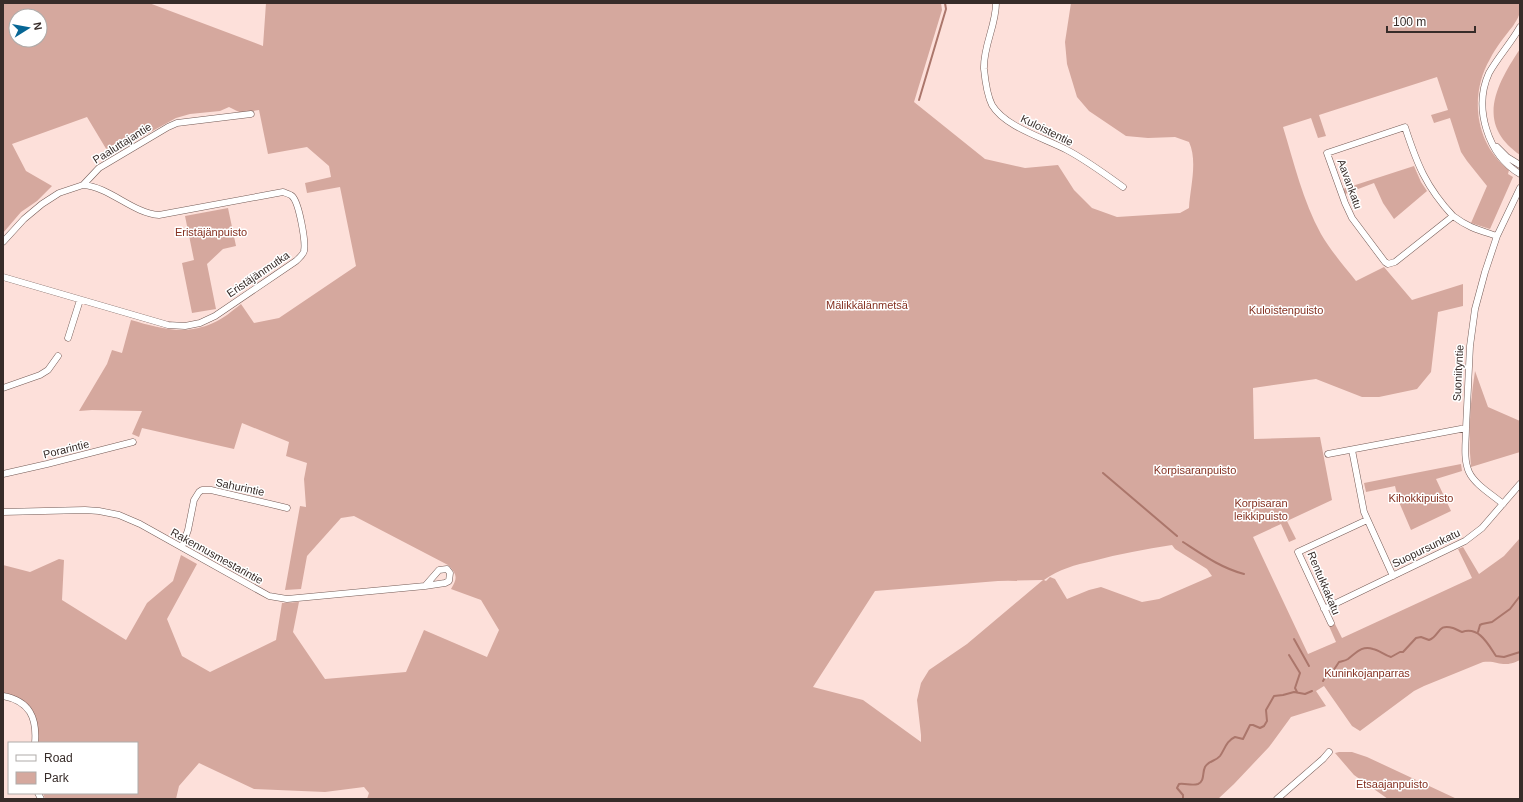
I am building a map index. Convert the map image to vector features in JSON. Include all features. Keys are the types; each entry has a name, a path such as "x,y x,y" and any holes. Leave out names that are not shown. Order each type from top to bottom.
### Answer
{"street":[{"name":"Kuloistentie","path":"996,3 994,20 984,59 984,70 991,104 997,112 1016,127 1068,150 1123,187"},
{"path":"1520,27 1493,66 1485,87 1482,104 1483,118 1492,142 1506,165 1520,174"},
{"name":"Paaluttajantie","path":"3,242 24,219 42,204 59,193 83,185 99,168 168,126 177,123 251,114"},
{"name":"Aavankatu","path":"1453,216 1395,262 1388,264 1352,218 1327,153 1405,127 1420,169 1434,194 1453,216 1463,224 1478,231 1497,236"},
{"path":"1492,142 1507,157 1520,165"},
{"name":"Eristäjänmutka","path":"3,277 168,325 185,326 200,323 215,316 296,261 304,251 305,242 296,204 291,195 283,192 159,215 143,211 93,186 83,185"},
{"name":"Suoniityntie","path":"1503,504 1470,473 1467,463 1466,428 1469,363 1472,324 1485,272 1497,236 1520,188"},
{"path":"68,338 80,300"},
{"path":"3,388 48,370 58,356"},
{"path":"1328,454 1466,428"},
{"name":"Porarintie","path":"3,474 133,442"},
{"path":"1352,450 1364,512 1393,576"},
{"name":"Suopursunkatu","path":"1324,609 1465,541 1482,528 1520,484"},
{"name":"Sahurintie","path":"182,547 188,530 194,500 202,490 210,490 267,502 286,508"},
{"name":"Rakennusmestarintie","path":"3,512 85,510 111,513 140,524 269,596 278,598 426,586"},
{"name":"Rentukkakatu","path":"1331,623 1298,552 1367,520"},
{"path":"3,696 20,702 30,711 34,725 35,742"},
{"path":"1277,799 1329,752"}],"green space":[{"name":"Mälikkälänmetsä","path":"3,3 149,3 263,46 266,3 941,3 942,10 914,102 985,159 1025,168 1058,165 1074,190 1092,208 1117,217 1180,213 1189,208 1193,175 1192,149 1189,142 1175,137 1148,138 1126,136 1089,111 1077,97 1067,64 1065,42 1071,3 1520,3 1518,18 1492,55 1483,73 1479,88 1479,118 1483,133 1489,147 1509,170 1508,174 1513,177 1490,229 1471,223 1487,186 1461,152 1450,118 1434,123 1431,115 1448,110 1437,77 1319,115 1326,136 1318,138 1311,118 1283,127 1299,182 1321,234 1356,281 1384,267 1412,300 1463,284 1463,306 1438,312 1431,372 1417,389 1379,397 1362,397 1316,379 1253,388 1254,439 1320,437 1332,500 1287,521 1296,539 1289,542 1281,524 1253,537 1308,654 1336,642 1329,626 1335,624 1342,638 1472,578 1458,549 1463,547 1479,574 1504,556 1520,538 1520,660 1509,664 1483,662 1424,686 1414,691 1360,731 1352,726 1324,686 1316,691 1326,706 1291,717 1269,747 1218,799 367,799 369,793 364,787 325,792 254,789 199,763 179,786 176,799 45,799 43,794 138,794 138,742 38,742 38,731 35,716 21,704 3,695 3,565 30,572 59,559 64,560 62,600 126,640 147,603 173,581 181,555 197,564 167,619 182,656 210,672 276,640 282,603 299,602 293,632 325,679 406,672 424,630 487,657 499,630 481,600 451,589 455,582 456,576 448,565 354,516 341,518 307,556 301,589 285,590 300,506 306,507 304,479 307,463 286,456 289,442 242,423 234,449 142,428 139,437 132,434 142,411 79,411 107,364 112,350 122,353 131,320 162,328 182,330 192,329 203,327 217,321 241,304 254,323 279,318 356,266 340,187 307,193 305,183 331,177 329,166 307,147 268,154 259,110 241,113 229,107 220,111 190,114 176,118 116,151 108,152 87,117 12,144 26,171 52,186 37,201 21,212 3,233","holes":["1172,545 1175,549 1207,569 1212,576 1159,599 1142,602 1101,587 1067,599 1055,579 1050,577 1046,581 1044,580 1061,570 1122,554","1043,580 967,644 929,670 921,683 917,700 921,742 863,700 813,687 875,591 998,581"]},
{"path":"1520,49 1520,155 1506,143 1498,130 1494,117 1494,104 1504,76"},
{"path":"1414,166 1427,191 1394,219 1383,203 1374,183 1345,194 1343,189"},
{"name":"Eristäjänpuisto","path":"228,208 236,246 223,249 207,264 216,309 192,313 182,263 194,260 185,216"},
{"path":"1475,371 1488,407 1520,421 1520,452 1471,467 1470,419"},
{"name":"Kihokkipuisto","path":"1461,464 1462,471 1436,479 1451,511 1411,530 1399,502 1395,486 1366,492 1364,483"},
{"name":"Etsaajanpuisto","path":"1352,752 1367,757 1457,799 1388,799 1354,775 1335,753"}],"waterway":[{"path":"919,100 946,9 945,3"},
{"path":"1103,473 1177,536"},
{"path":"1183,542 1220,565 1244,574"},
{"path":"1478,632 1480,625 1492,622 1510,609 1520,596"},
{"path":"1323,681 1326,676 1333,671 1339,662 1347,660 1362,649 1369,648 1391,657 1403,652 1416,638 1421,637 1429,640 1444,627 1453,628 1462,632 1468,631 1478,634 1496,656 1504,657 1520,652"},
{"path":"1294,639 1309,666"},
{"path":"1289,655 1300,673 1295,688 1297,692"},
{"path":"1183,799 1183,795 1177,788 1179,784 1193,785 1200,783 1202,781 1206,765 1220,756 1226,745 1232,739 1235,737 1243,739 1250,725 1260,728 1264,726 1267,721 1266,710 1274,696 1294,692 1305,694 1312,691"}],"park label":[{"name":"Kuloistenpuisto","path":"1286,310"},
{"name":"Korpisaranpuisto","path":"1195,470"},
{"name":"Korpisaran leikkipuisto","path":"1261,509"},
{"name":"Kuninkojanparras","path":"1367,673"}]}
